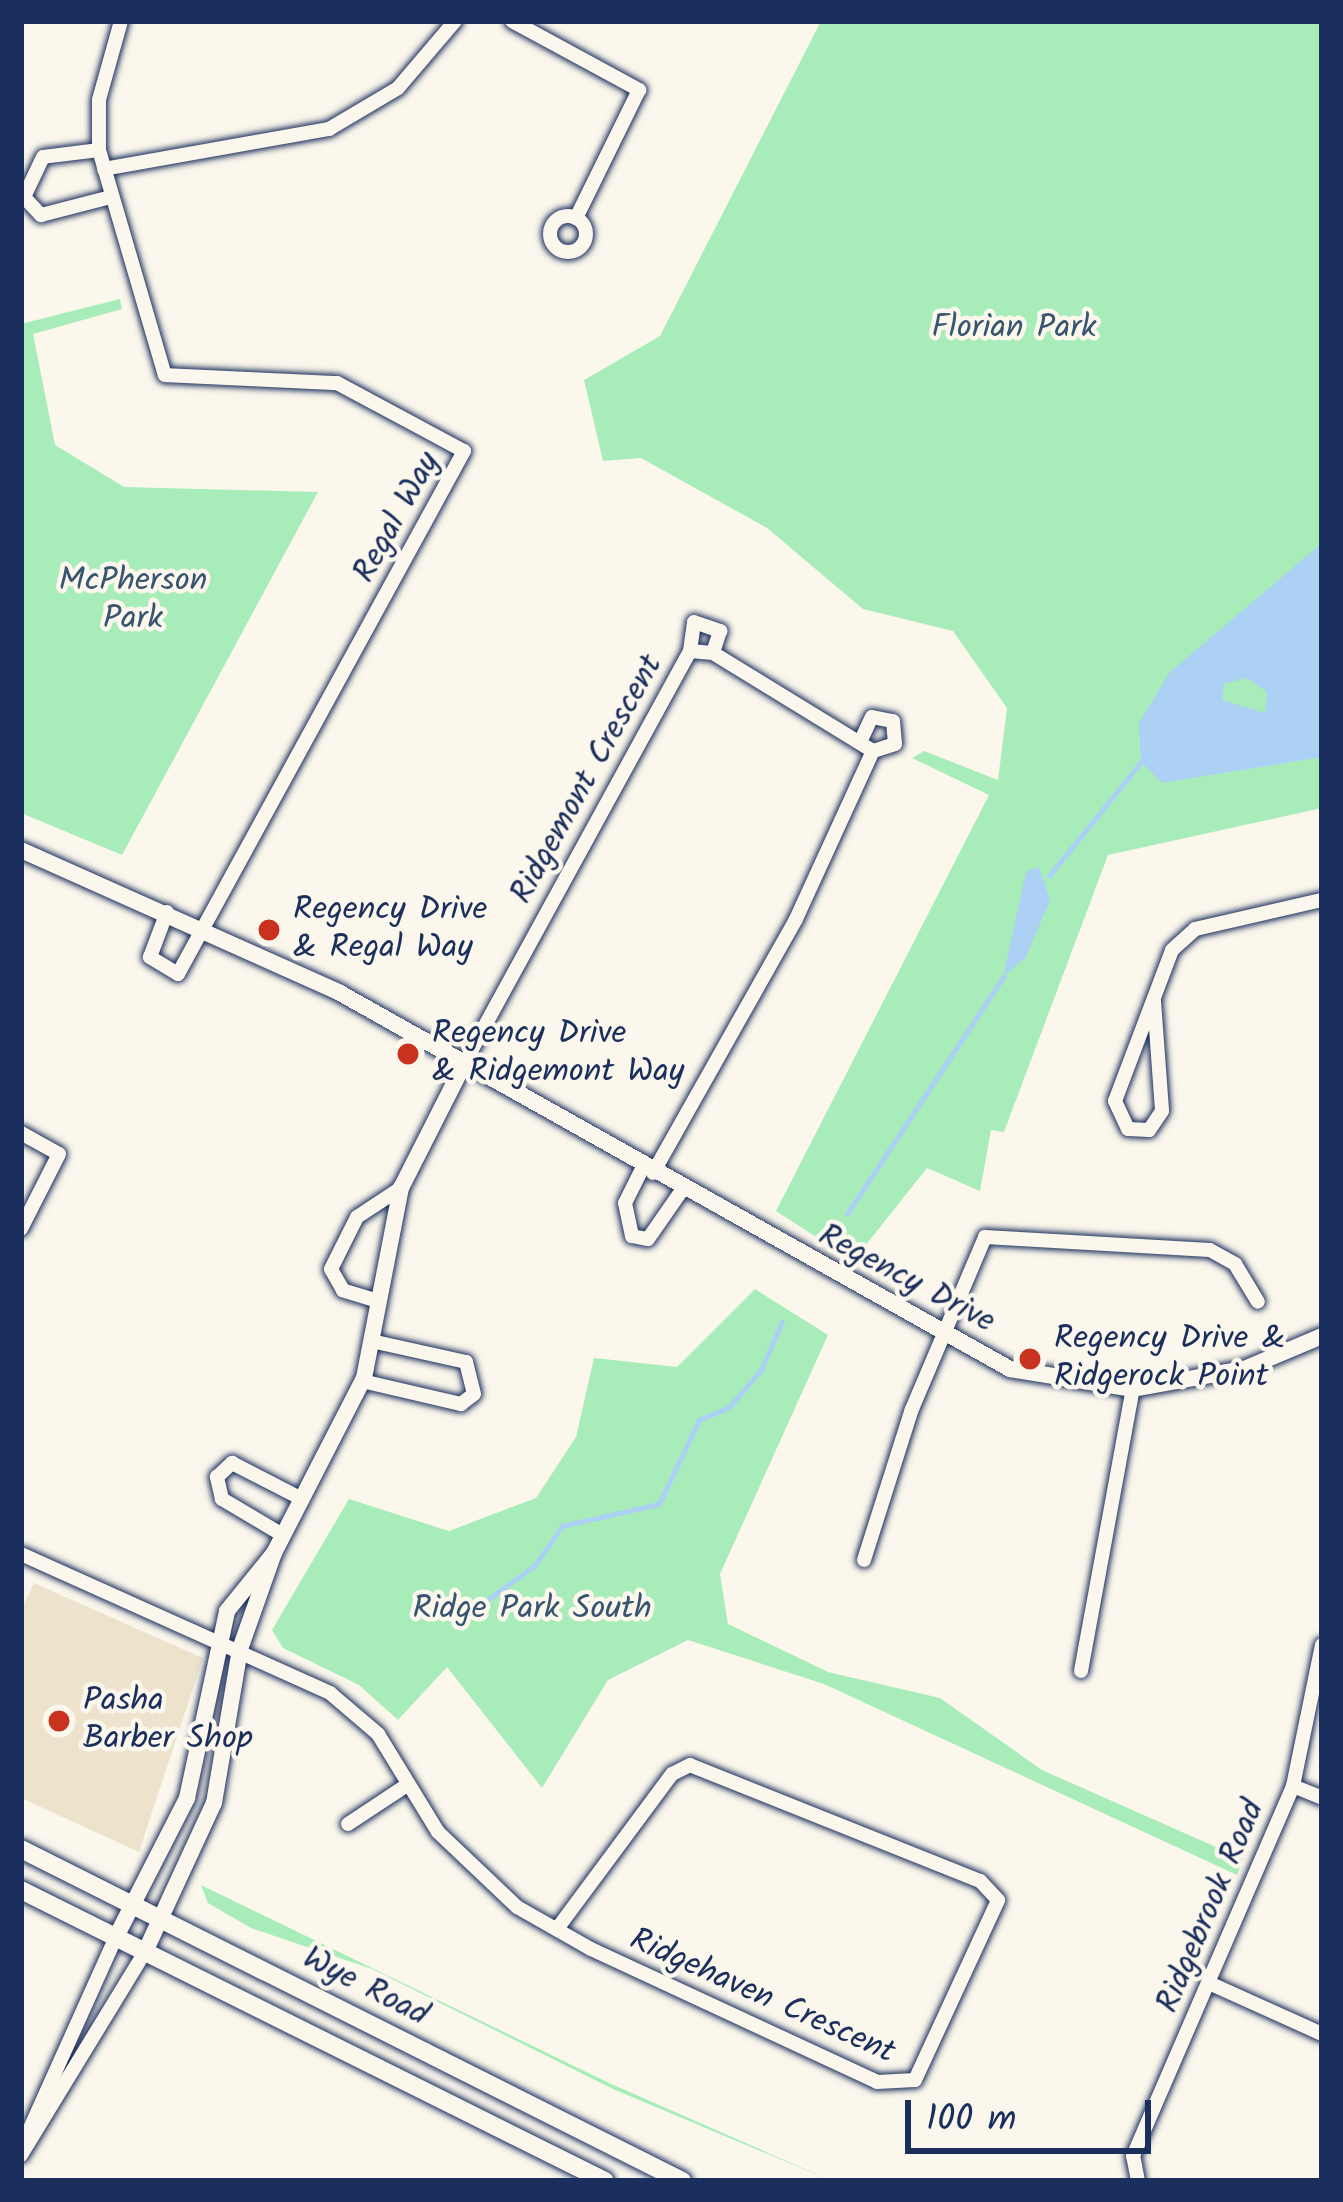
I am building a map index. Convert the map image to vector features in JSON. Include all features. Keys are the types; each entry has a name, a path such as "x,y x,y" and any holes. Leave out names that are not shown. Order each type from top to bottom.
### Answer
{"main road":[{"name":"Wye Road","path":"21,1850 682,2181"},
{"name":"Wye Road","path":"21,1890 605,2181"}],"street":[{"name":"Regal Way","path":"121,21 99,100 99,150 107,198 165,375 338,383 464,451 204,927"},
{"path":"104,169 329,129 398,88 455,21"},
{"path":"512,21 639,90 576,218"},
{"path":"99,150 43,157 24,197 41,215 107,198"},
{"name":"Ridgemont Crescent","path":"465,1062 690,650 687,628 703,620 720,631 713,653"},
{"name":"Ridgemont Crescent","path":"648,1170 796,919 867,745 713,653 690,650"},
{"name":"Regency Drive","path":"21,850 204,927 465,1062 941,1337 1010,1369 1133,1389 1244,1369 1320,1344"},
{"path":"1154,1001 1162,1111 1150,1130 1128,1129 1115,1101 1172,950 1195,929 1322,900"},
{"path":"167,912 150,957 168,975 183,970 204,927"},
{"path":"21,2152 145,1952 214,1803 240,1649 281,1534 362,1381 401,1188 465,1062"},
{"path":"21,1133 59,1154 21,1228"},
{"path":"648,1170 625,1203 632,1236 648,1239 682,1190"},
{"path":"378,1301 343,1290 332,1269 356,1217 401,1188"},
{"path":"864,1560 941,1337 985,1237 1010,1232 1210,1250 1235,1264 1258,1302"},
{"path":"362,1381 461,1404 474,1394 466,1362 371,1341"},
{"path":"1081,1671 1133,1389"},
{"path":"281,1534 222,1499 217,1477 232,1463 302,1499"},
{"path":"21,2152 116,1937 187,1798 218,1639 240,1587 274,1553"},
{"name":"Ridgehaven Crescent","path":"21,1554 240,1649 345,1704 486,1884 557,1929 908,2088 998,1900 980,1880 690,1766 672,1774 557,1929"},
{"name":"Ridgebrook Road","path":"1138,2181 1132,2156 1293,1786 1322,1645"},
{"path":"348,1824 407,1785"},
{"path":"1293,1786 1322,1798"},
{"path":"1209,1983 1322,2035"}],"shaded area":[{"path":"34,1583 203,1658 139,1852 21,1798 21,1611"}],"green space":[{"name":"Florian Park","path":"821,21 1322,21 1322,808 1108,855 1004,1132 991,1130 980,1191 927,1168 853,1261 776,1211 989,795 912,758 924,751 998,780 1007,708 953,631 863,609 767,528 641,458 603,461 584,380 660,336"},
{"name":"McPherson Park","path":"120,299 122,309 33,334 55,445 124,487 318,492 122,855 21,813 21,324"},
{"name":"Ridge Park South","path":"755,1289 828,1335 720,1574 728,1624 828,1672 940,1698 1042,1770 1243,1859 1237,1875 824,1684 688,1640 608,1680 542,1788 447,1667 398,1720 359,1685 283,1648 272,1630 349,1499 449,1531 536,1498 576,1437 594,1358 677,1367"},
{"path":"201,1885 609,2083 832,2181 613,2089 372,1969 251,1928 208,1903"}],"water":[{"path":"1322,543 1322,757 1162,783 1141,762 1139,723 1170,672","holes":["1247,678 1267,692 1265,713 1222,700 1224,684"]},
{"path":"1039,867 1050,900 1026,957 1003,977 1026,872"}],"waterway":[{"path":"1049,876 1141,762"},
{"path":"847,1214 1003,977"},
{"path":"472,1611 535,1565 562,1526 659,1504 699,1420 729,1407 761,1370 782,1322"}],"place":[{"name":"Regency Drive & Regal Way","path":"269,930"},
{"name":"Regency Drive & Ridgemont Way","path":"408,1054"},
{"name":"Regency Drive & Ridgerock Point","path":"1030,1359"},
{"name":"Pasha Barber Shop","path":"59,1721"}]}
